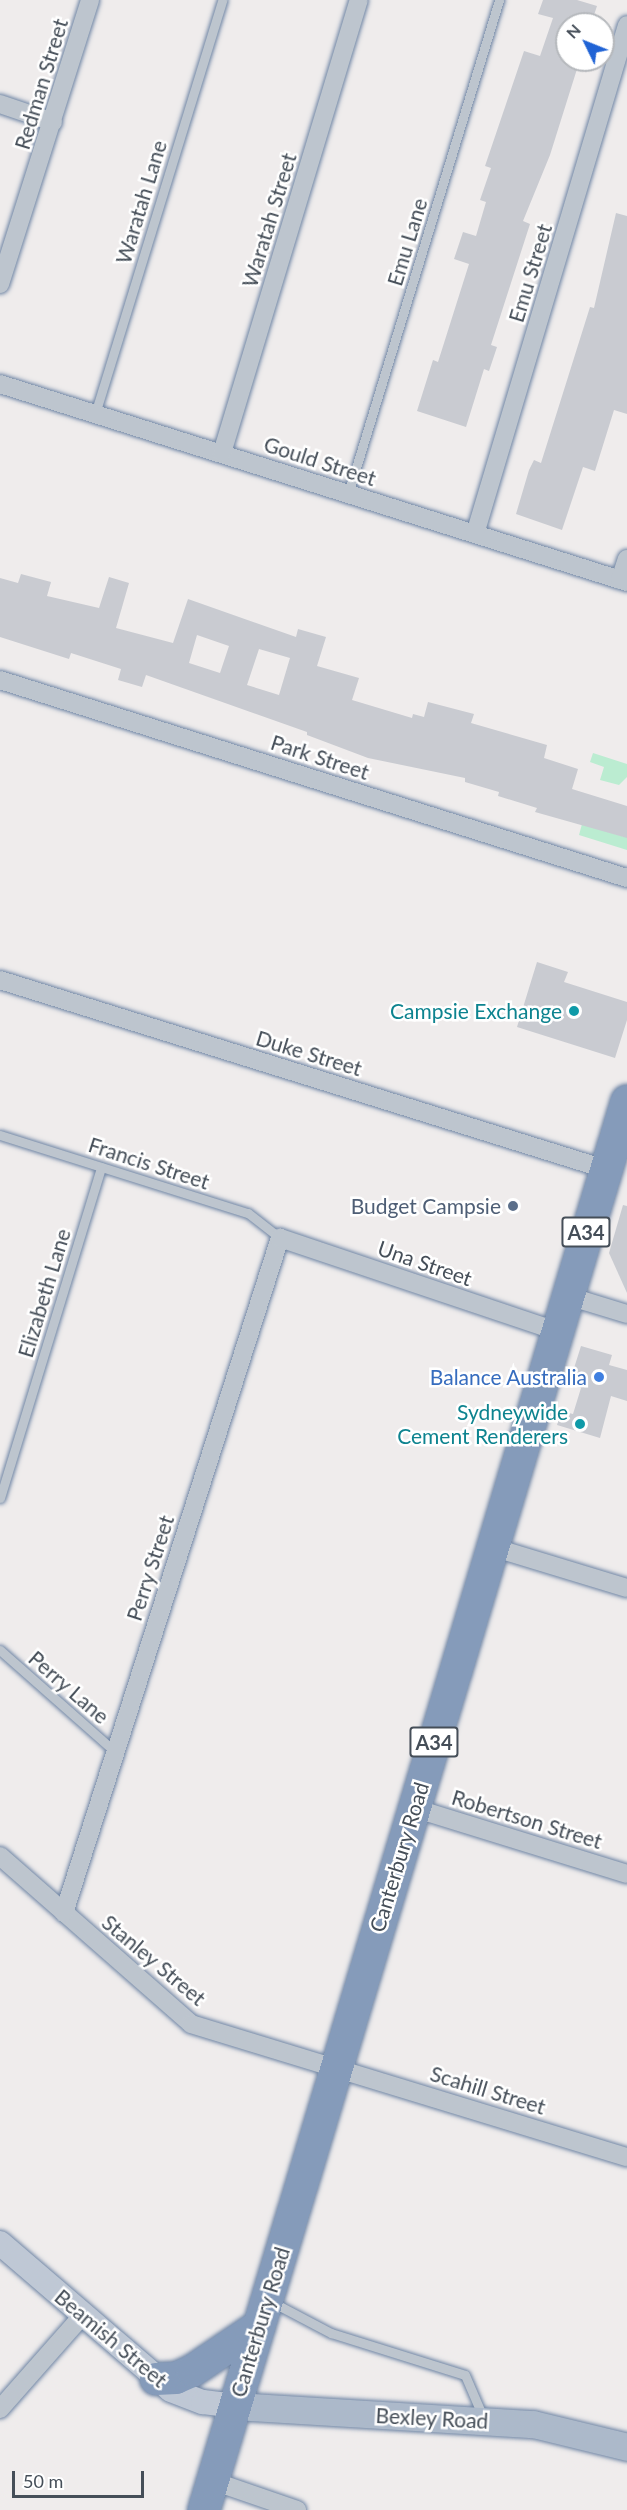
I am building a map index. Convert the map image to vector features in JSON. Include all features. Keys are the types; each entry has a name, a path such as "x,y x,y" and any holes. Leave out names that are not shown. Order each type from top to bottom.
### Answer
{"highway":[{"name":"Canterbury Road","path":"209,2495 627,1101"},
{"path":"156,2379 176,2378 192,2371 263,2312"}],"main road":[{"name":"Beamish Street","path":"0,2243 156,2379 185,2397 235,2406"},
{"name":"Bexley Road","path":"235,2406 485,2420 565,2430 627,2447"}],"street":[{"name":"Redman Street","path":"0,284 90,0"},
{"name":"Waratah Street","path":"222,453 359,0"},
{"name":"Emu Street","path":"475,534 627,25"},
{"path":"0,104 53,122"},
{"name":"Gould Street","path":"0,384 624,581"},
{"path":"624,581 627,559"},
{"name":"Park Street","path":"0,680 627,878"},
{"name":"Duke Street","path":"0,980 605,1169"},
{"name":"Una Street","path":"280,1238 557,1331"},
{"name":"Perry Street","path":"64,1913 280,1238"},
{"path":"568,1296 627,1314"},
{"path":"492,1547 627,1588"},
{"name":"Robertson Street","path":"414,1808 627,1874"},
{"name":"Stanley Street","path":"0,1856 190,2024 336,2067"},
{"name":"Scahill Street","path":"336,2067 627,2157"},
{"path":"0,2409 83,2315"},
{"path":"209,2495 297,2510"}],"lane":[{"name":"Waratah Lane","path":"95,414 222,0"},
{"name":"Emu Lane","path":"348,494 499,0"},
{"name":"Francis Street","path":"0,1135 248,1213 280,1238"},
{"name":"Elizabeth Lane","path":"0,1498 101,1167"},
{"name":"Perry Lane","path":"0,1650 114,1751"},
{"path":"263,2312 465,2375 485,2420"}],"green space":[{"path":"593,753 627,764 627,777 619,785 600,780 604,767 590,762"},
{"path":"582,824 625,837 627,831 627,850 579,835"}],"building":[{"path":"543,0 577,0 597,6 595,12 555,12 555,72 576,72 550,155 523,221 530,224 491,345 497,347 489,371 484,369 466,427 417,411 433,360 438,362 469,264 454,259 463,232 476,236 486,202 480,200 491,168 485,166 524,51 540,56 553,18 538,14"},
{"path":"616,213 627,216 627,414 614,410 595,471 583,467 562,530 516,514 529,470 534,460 541,463 590,307 594,308"},
{"path":"21,574 51,582 47,596 99,608 109,577 129,583 116,628 173,643 188,599 296,637 298,629 326,637 317,666 359,678 352,700 412,718 413,714 424,717 428,702 474,714 471,723 547,745 544,758 578,769 572,789 627,806 627,838 535,812 537,808 498,796 499,792 465,782 465,778 368,758 307,735 307,732 146,675 142,687 118,680 121,669 71,653 69,659 0,637 0,578 18,583","holes":["197,635 229,646 220,673 189,663","259,649 290,658 279,695 247,685"]},
{"name":"Campsie Exchange","path":"537,962 568,972 564,982 627,1002 627,1020 615,1058 517,1027"},
{"path":"623,1205 627,1206 627,1293 609,1253"},
{"name":"Balance Australia","path":"581,1346 612,1355 609,1365 627,1370 627,1401 611,1396 600,1438 557,1425 561,1411 573,1414 581,1388 569,1384"}],"place":[{"name":"Campsie Exchange","path":"574,1011"},
{"name":"Budget Campsie","path":"513,1206"},
{"name":"Balance Australia","path":"599,1377"},
{"name":"Sydneywide Cement Renderers","path":"580,1424"}]}
